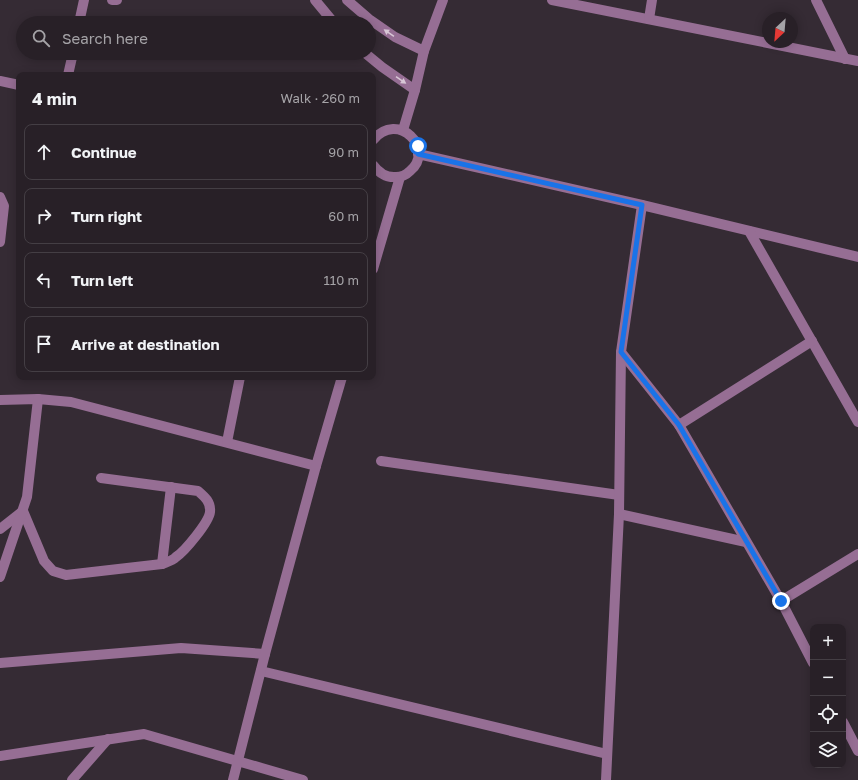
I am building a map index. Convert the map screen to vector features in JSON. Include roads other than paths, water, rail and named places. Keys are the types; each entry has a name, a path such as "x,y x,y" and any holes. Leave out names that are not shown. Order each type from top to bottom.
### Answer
{"street":[{"path":"81,16 84,0"},
{"path":"112,0 117,0"},
{"path":"315,0 328,16"},
{"path":"347,0 366,16"},
{"path":"403,130 415,90 424,51 443,0"},
{"path":"552,0 858,61"},
{"path":"608,11 610,0"},
{"path":"648,19 652,0"},
{"path":"816,0 845,59"},
{"path":"376,24 395,37 424,51"},
{"path":"69,72 71,60"},
{"path":"374,60 415,90"},
{"path":"0,81 16,84"},
{"path":"376,136 379,133 394,128 403,130 409,134 418,146 417,162 413,169 407,174 392,178 384,175 376,169"},
{"path":"418,154 749,230 858,257"},
{"path":"376,259 400,177"},
{"path":"0,197 4,206 0,242"},
{"path":"606,780 619,514 621,352 642,205"},
{"path":"749,230 858,422"},
{"path":"679,425 812,341"},
{"path":"621,352 679,425 781,601 811,660"},
{"path":"227,442 239,380"},
{"path":"233,780 265,654 341,380"},
{"path":"0,577 27,497 38,399"},
{"path":"0,400 38,399 71,402 316,466"},
{"path":"381,461 619,495"},
{"path":"23,511 44,561 48,567 59,574 66,575 162,564 170,561 181,553 208,519 210,511 209,504 205,497 198,491 101,478"},
{"path":"162,564 171,487"},
{"path":"0,528 23,511"},
{"path":"619,514 746,542"},
{"path":"781,601 858,554"},
{"path":"0,663 181,648 265,654"},
{"path":"261,671 607,754"},
{"path":"846,728 858,751"},
{"path":"0,756 144,734 303,780"},
{"path":"72,780 108,739"}]}
